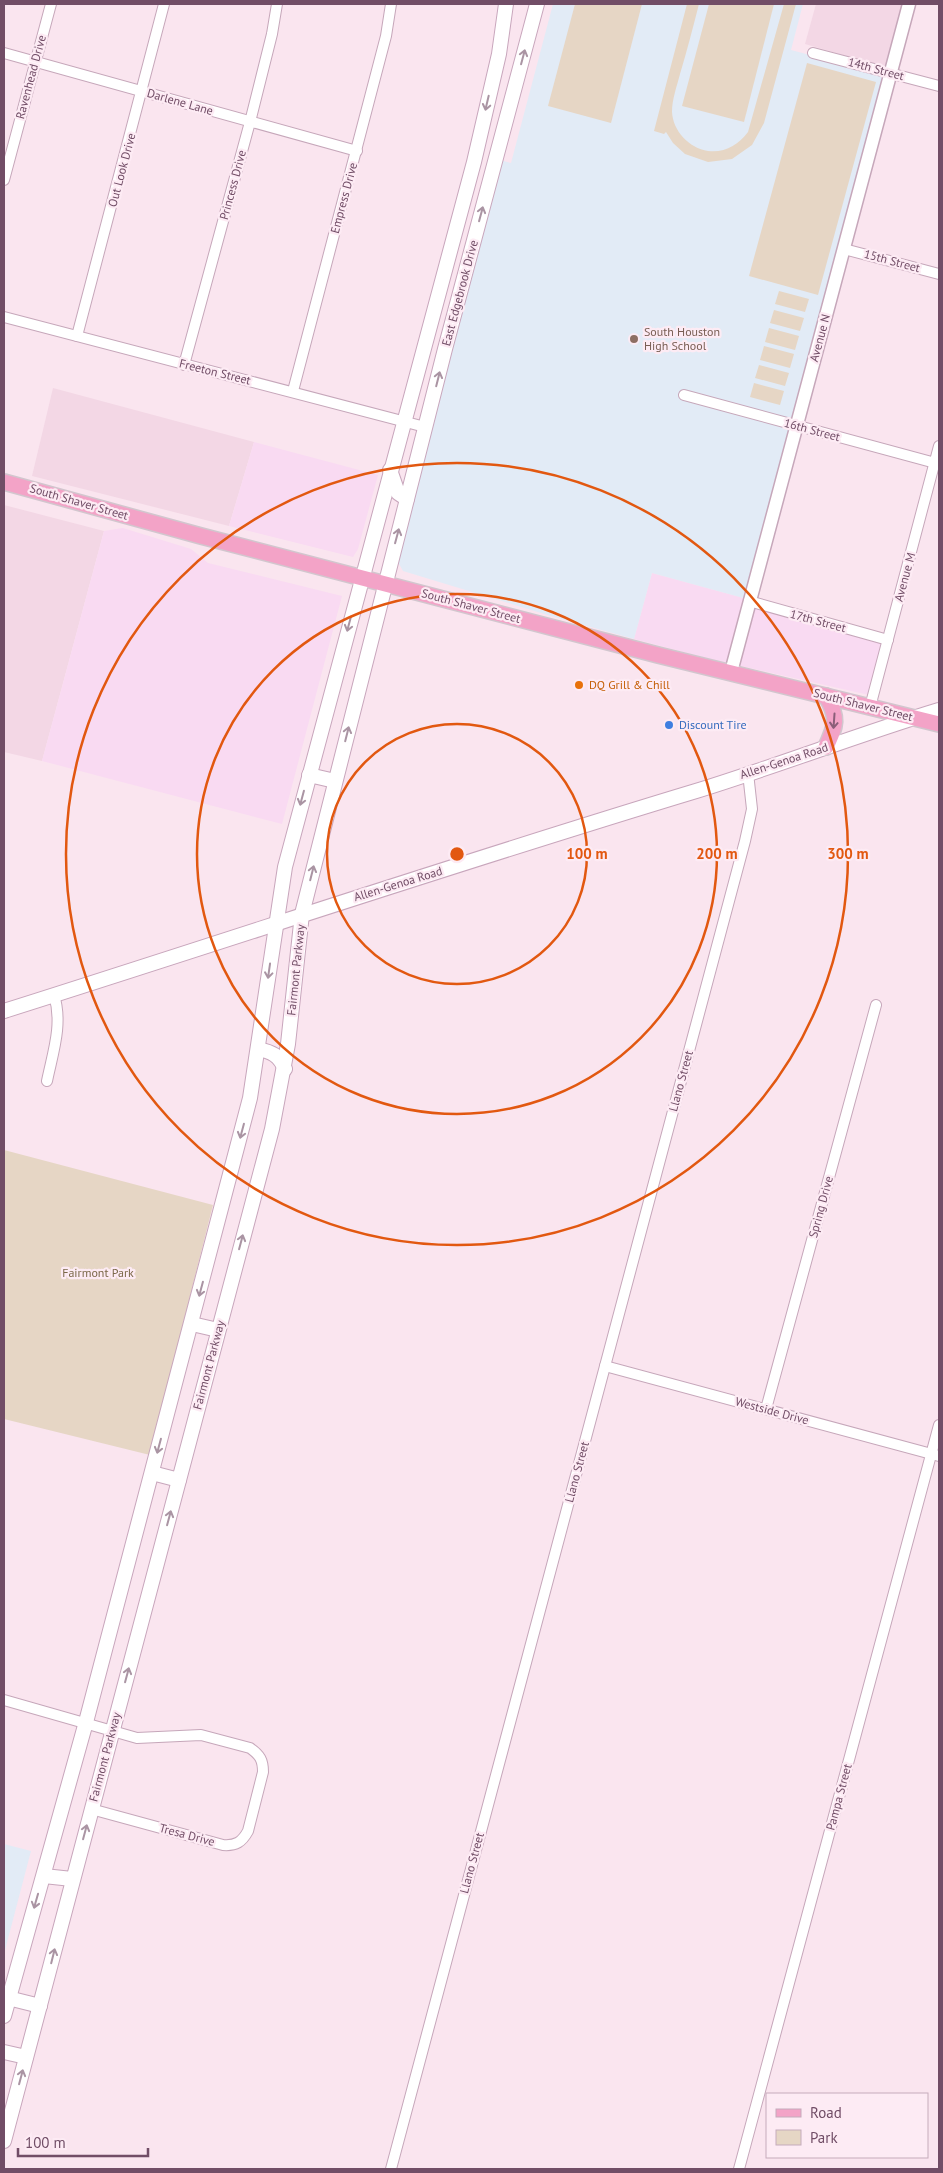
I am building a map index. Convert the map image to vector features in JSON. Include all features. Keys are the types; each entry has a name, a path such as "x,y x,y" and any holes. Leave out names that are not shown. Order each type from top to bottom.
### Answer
{"main road":[{"name":"East Edgebrook Drive","path":"362,577 474,162 498,54 506,4"},
{"name":"East Edgebrook Drive","path":"385,583 537,4"},
{"path":"474,162 493,167"},
{"path":"439,290 460,295"},
{"path":"390,470 398,493 407,499"},
{"name":"South Shaver Street","path":"4,482 201,536 870,707 910,719 939,724"},
{"name":"Fairmont Parkway","path":"4,2016 86,1722 250,1098 285,866 362,577"},
{"name":"Fairmont Parkway","path":"4,2141 9,2104 26,2058 272,1129 285,1069 302,914 385,583"},
{"path":"826,696 834,710 836,720 826,747"},
{"name":"Allen-Genoa Road","path":"4,1011 302,914 556,836 632,809 939,710"},
{"path":"309,775 335,781"},
{"path":"258,1049 270,1051 278,1057 285,1069"},
{"path":"192,1324 218,1330"},
{"path":"152,1473 179,1480"},
{"path":"44,1876 72,1879"},
{"path":"8,1998 40,2006"},
{"path":"4,2052 26,2058"}],"street":[{"name":"Ravenhead Drive","path":"4,180 51,4"},
{"name":"Out Look Drive","path":"77,336 143,92 164,4"},
{"name":"Princess Drive","path":"184,365 250,122 272,34 277,4"},
{"name":"Empress Drive","path":"293,392 357,151 386,36 391,4"},
{"name":"Avenue N","path":"731,672 909,4"},
{"name":"14th Street","path":"813,52 939,86"},
{"name":"Darlene Lane","path":"4,54 357,151"},
{"name":"15th Street","path":"844,249 939,274"},
{"name":"Freeton Street","path":"4,317 426,427"},
{"name":"16th Street","path":"684,395 937,463"},
{"name":"Avenue M","path":"870,707 937,463 939,446"},
{"name":"17th Street","path":"749,602 888,640"},
{"name":"Llano Street","path":"391,2169 745,841 752,808 748,773"},
{"path":"47,1081 59,1028 59,1011 54,995"},
{"name":"Spring Drive","path":"766,1410 876,1005"},
{"name":"Westside Drive","path":"605,1366 935,1455"},
{"name":"Pampa Street","path":"739,2169 935,1455 939,1424"},
{"path":"4,1700 86,1722 112,1732"},
{"name":"Tresa Drive","path":"91,1809 223,1845 234,1845 248,1831 256,1802 263,1763 257,1753 250,1748 201,1735 148,1739 112,1732"}],"shaded area":[{"name":"South Houston High School","path":"553,4 803,4 791,50 886,75 794,417 790,419 787,427 790,433 747,599 652,573 634,639 403,571 398,562 500,160 511,163"},
{"path":"816,4 905,4 888,68 805,44"},
{"path":"53,388 254,442 229,526 32,476"},
{"path":"254,442 378,475 358,549 353,557 229,526"},
{"path":"4,505 104,531 42,761 4,752"},
{"path":"123,528 191,549 208,563 342,596 282,824 42,761 104,531"},
{"path":"652,573 747,599 729,664 634,639"},
{"path":"752,606 883,643 869,695 737,665"},
{"path":"4,1844 31,1851 4,1954"}],"green space":[{"path":"575,4 642,4 611,123 548,106"},
{"path":"687,4 699,4 674,97 673,119 683,138 694,146 708,151 720,151 740,141 748,132 784,4 796,4 764,123 752,145 732,159 708,162 685,154 673,143 666,132 664,134 654,131"},
{"path":"709,4 774,4 744,122 682,106"},
{"path":"807,63 876,82 818,295 749,276"},
{"path":"779,291 809,299 805,312 775,304"},
{"path":"774,310 804,318 800,331 770,323"},
{"path":"769,328 799,336 795,350 765,342"},
{"path":"764,346 794,354 790,368 760,360"},
{"path":"759,365 789,373 785,386 755,378"},
{"path":"754,383 784,391 780,405 750,397"},
{"name":"Fairmont Park","path":"4,1150 213,1205 150,1455 4,1419"}],"place":[{"name":"South Houston High School","path":"634,339"},
{"name":"DQ Grill & Chill","path":"579,685"},
{"name":"Discount Tire","path":"669,725"}]}
